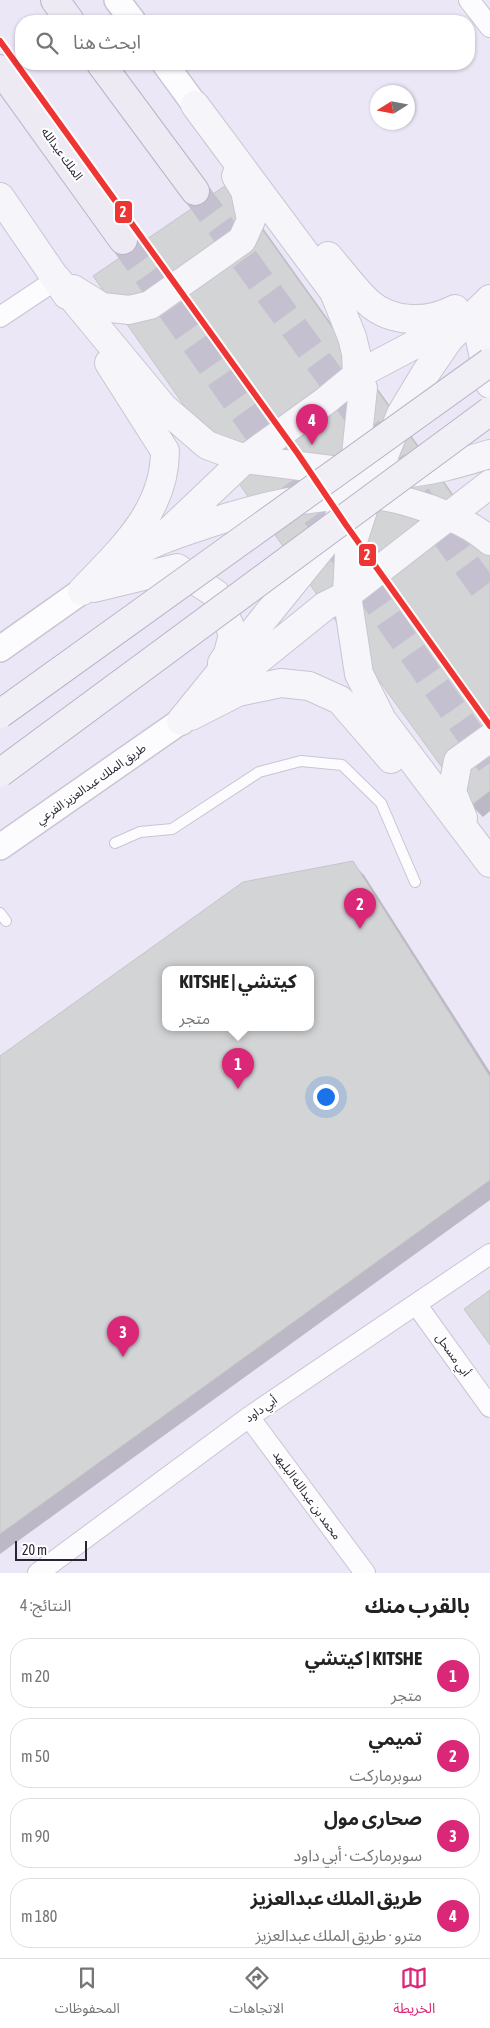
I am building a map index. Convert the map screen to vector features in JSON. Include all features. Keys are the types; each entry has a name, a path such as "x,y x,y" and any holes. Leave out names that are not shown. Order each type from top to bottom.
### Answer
{"highway":[{"path":"55,0 66,15"},
{"name":"الملك عبدالله","path":"0,69 123,240"},
{"path":"105,70 194,192"}],"main road":[{"path":"57,279 102,307 129,310 150,305 242,240 251,220 245,191 195,104"},
{"path":"195,104 370,304 394,317 422,320 441,316 490,292"},
{"path":"195,104 334,292 352,337 356,353 357,375 363,388 362,485 349,553 347,595 359,674 382,720 490,864"},
{"path":"0,197 57,279 126,392 165,451 165,466 154,504 128,542 82,591"},
{"path":"57,279 163,407 207,444 245,460 362,485 476,528 490,541"},
{"path":"161,539 245,460 324,402 357,375 427,338 490,292"},
{"path":"181,721 330,537 425,374 449,339 490,299"},
{"path":"490,318 480,340 490,384"},
{"path":"0,714 490,362"},
{"path":"0,772 490,411"},
{"path":"82,591 125,559 161,539 259,508 448,467 490,454"},
{"path":"181,721 325,606 347,595 490,484"},
{"path":"82,591 177,568 216,594 233,634 228,654 181,721"},
{"path":"181,721 238,692 281,683 310,686 340,700 490,872"},
{"path":"490,738 458,761 452,792 461,815 490,858"}],"street":[{"path":"117,0 128,15"},
{"path":"469,0 490,27"},
{"path":"169,70 195,104"},
{"path":"0,317 57,279"},
{"path":"0,649 82,591"},
{"name":"طريق الملك عبدالعزيز الفرعي","path":"0,846 181,721"},
{"name":"أبي داود","path":"38,1573 249,1417 490,1254"},
{"name":"أبي مسحل","path":"416,1304 490,1407"},
{"name":"محمد بن عبدالله البليهد","path":"249,1417 365,1573"}],"lane":[{"path":"115,843 140,832 172,829 259,772 301,761 342,765 381,803 415,882"}],"building":[{"path":"229,183 490,548 490,791 470,806 325,606 93,276"},
{"path":"353,861 490,1077 490,1180 0,1534 0,1056 243,882"},
{"path":"490,1290 490,1345 464,1309"}],"tunnel":[{"path":"195,191 490,597"},
{"path":"123,240 490,763"}],"transit line":[{"name":"2","path":"0,41 15,62"},
{"name":"2","path":"21,70 298,454 346,525 490,726"}],"place":[{"name":"طريق الملك عبدالعزيز","path":"312,445"},
{"name":"تمیمي","path":"360,929"},
{"name":"KITSHE | كيتشي","path":"238,1089"},
{"name":"صحارى مول","path":"123,1357"}]}
